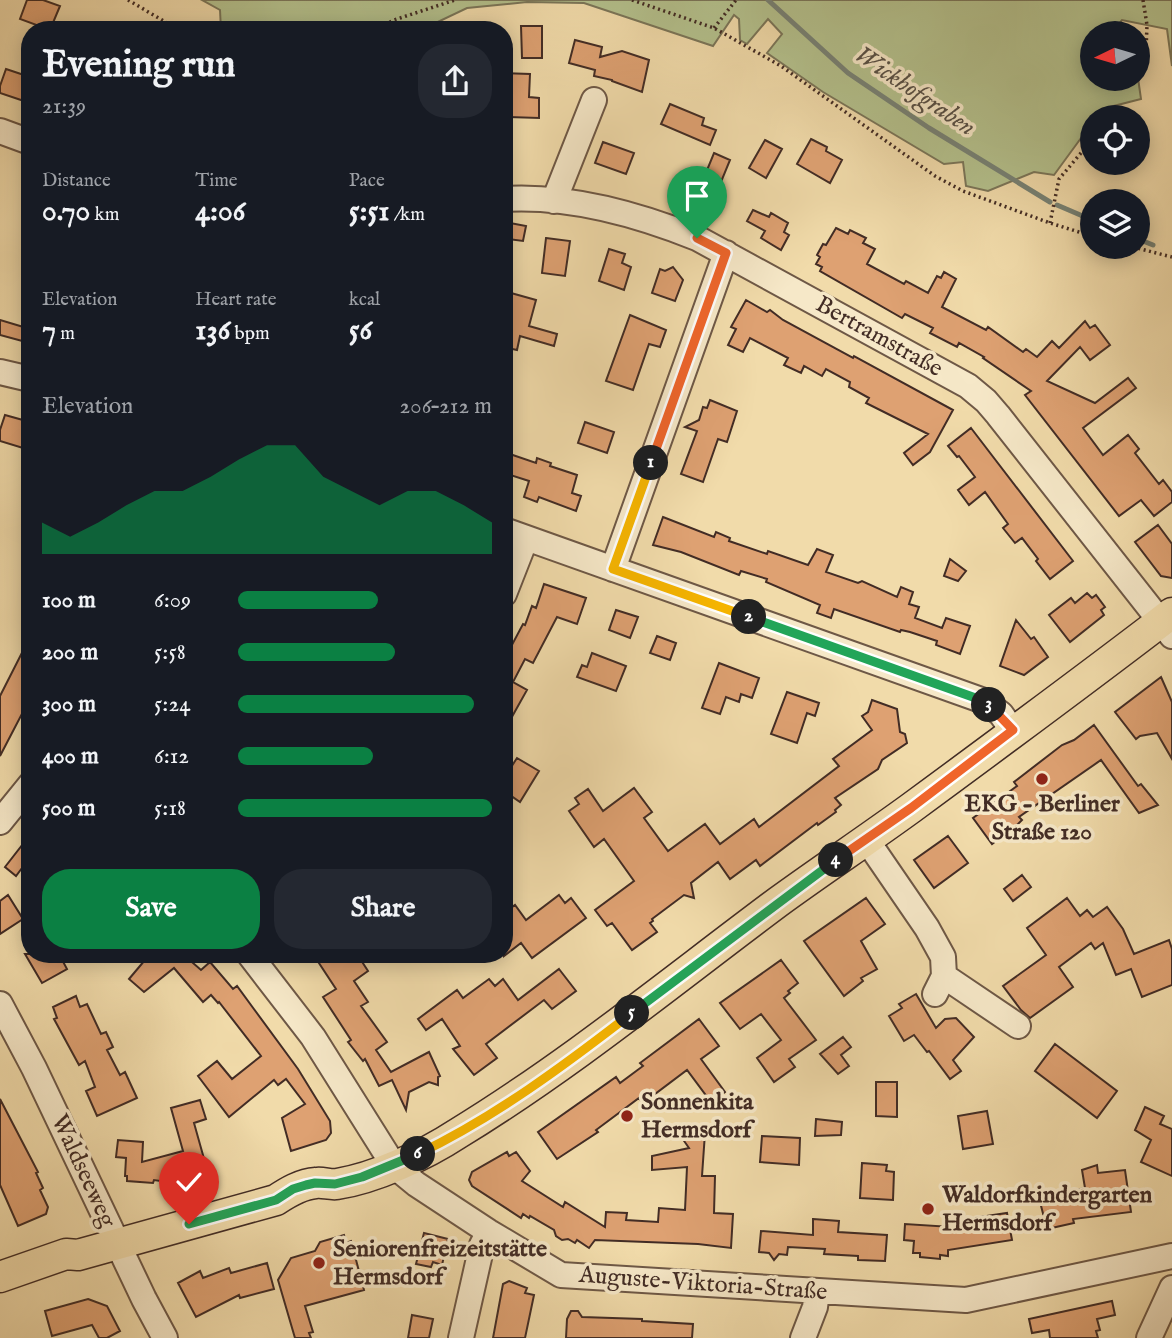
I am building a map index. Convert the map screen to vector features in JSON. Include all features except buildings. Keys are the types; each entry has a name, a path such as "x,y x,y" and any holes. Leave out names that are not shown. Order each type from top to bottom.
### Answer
{"main road":[{"path":"14,1273 66,1254 78,1255 276,1200 298,1202 320,1196 335,1184 394,1166 454,1137 605,1034 751,922 1013,730 1168,624"}],"street":[{"path":"554,201 594,100"},
{"path":"0,131 21,139"},
{"name":"Bertramstraße","path":"513,199 554,201 623,213 666,225 726,253 968,386 986,401 1168,624"},
{"path":"613,569 726,253"},
{"path":"0,372 21,377"},
{"path":"515,534 984,701 1013,730"},
{"path":"0,822 21,800"},
{"path":"866,839 938,947 943,957 939,985 1018,1026"},
{"name":"Auguste-Viktoria-Straße","path":"256,963 313,1037 394,1166 416,1184 489,1232 561,1275 966,1300 1172,1256"},
{"name":"Waldseeweg","path":"0,1004 34,1068 165,1338"},
{"path":"461,1338 482,1245 489,1232"},
{"path":"1149,1338 1172,1288"},
{"path":"803,1338 815,1307 817,1292"}],"path":[{"path":"128,0 164,21"},
{"path":"392,21 455,0"},
{"path":"632,0 714,28 781,66 935,176 962,191 1080,232"},
{"path":"714,28 736,0"},
{"path":"1143,0 1146,21"},
{"path":"1049,223 1059,179 1080,154"},
{"path":"1150,251 1172,257"}],"green space":[{"path":"202,0 1172,0 1172,66 1167,29 1150,26 1150,21 1080,21 1080,91 1140,91 1141,99 1118,105 1080,105 1080,139 1054,175 1034,172 988,191 966,186 963,162 944,164 823,92 767,53 782,34 768,19 747,44 740,40 739,19 734,15 713,46 584,3 527,2 467,8 440,21 221,21 220,10"}],"waterway":[{"name":"Wickhofgraben","path":"768,0 848,73 929,128 1050,202"},
{"name":"Wickhofgraben","path":"1057,205 1080,215"}],"place":[{"name":"EKG - Berliner Straße 120","path":"1042,779"},
{"name":"Sonnenkita Hermsdorf","path":"627,1116"},
{"name":"Waldorfkindergarten Hermsdorf","path":"928,1209"},
{"name":"Seniorenfreizeitstätte Hermsdorf","path":"319,1263"}],"route":[{"path":"189,1224 276,1200 293,1189 306,1185 335,1184 362,1177 394,1166 454,1137 605,1034 751,922 911,808 1013,730 984,701 613,569 726,253 697,238"}]}
